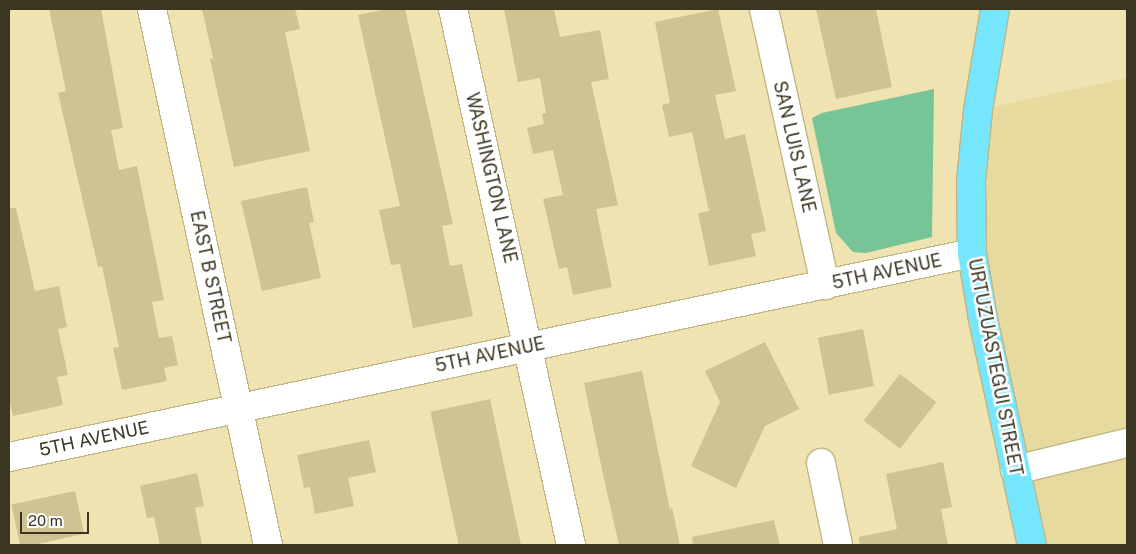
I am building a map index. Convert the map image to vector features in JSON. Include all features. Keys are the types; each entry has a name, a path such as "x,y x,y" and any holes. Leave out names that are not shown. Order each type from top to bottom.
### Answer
{"main road":[{"name":"URTUZUASTEGUI STREET","path":"996,9 982,84 971,182 972,254 1015,470 1032,545"}],"street":[{"name":"EAST B STREET","path":"152,9 268,545"},
{"name":"WASHINGTON LANE","path":"453,9 529,347 571,545"},
{"name":"SAN LUIS LANE","path":"764,9 825,285"},
{"name":"5TH AVENUE","path":"9,457 972,254"},
{"path":"1015,470 1127,444"},
{"path":"820,463 838,545"}],"shaded area":[{"path":"1127,78 1127,545 1032,545 983,319 978,110"}],"green space":[{"path":"934,89 932,237 866,253 853,252 836,233 812,118 822,113"}],"building":[{"path":"49,9 101,9 123,128 111,130 119,170 137,166 164,300 152,302 159,338 172,336 178,365 164,368 167,381 122,390 113,348 119,347 102,266 98,267 58,93 66,91"},
{"path":"202,9 295,9 300,29 285,32 310,151 234,167 210,59 213,58"},
{"path":"387,9 405,9 453,224 442,226 450,266 462,264 473,316 413,328 400,264 391,265 379,210 400,206 358,15"},
{"path":"504,9 554,9 560,37 600,30 609,79 591,82 618,205 596,209 612,287 573,295 567,267 559,269 543,199 563,195 553,150 533,154 527,128 544,124 542,114 546,113 540,78 518,82"},
{"path":"718,9 736,91 715,95 725,139 745,134 766,231 751,234 756,256 709,266 698,213 709,211 692,132 669,137 662,105 670,103 655,22"},
{"path":"816,9 876,9 892,87 836,99"},
{"path":"307,187 314,222 309,223 321,278 262,291 241,201"},
{"path":"9,208 16,208 35,291 59,286 67,327 58,329 68,375 57,377 63,405 13,416 9,398"},
{"path":"863,329 874,386 829,395 818,338"},
{"path":"765,342 799,409 765,426 736,488 691,466 720,402 705,371"},
{"path":"642,371 670,510 672,507 680,545 619,545 604,479 584,383"},
{"path":"900,374 936,402 900,449 864,420"},
{"path":"490,399 521,545 459,545 430,412"},
{"path":"369,440 376,472 348,478 354,506 315,514 310,487 304,488 297,455"},
{"path":"943,462 952,507 941,509 948,545 860,545 859,537 897,529 886,474"},
{"path":"197,473 204,506 195,508 202,545 160,545 154,517 147,518 140,486"},
{"path":"75,491 84,534 33,545 20,545 11,505"},
{"path":"774,520 780,545 693,545 692,537"}]}
